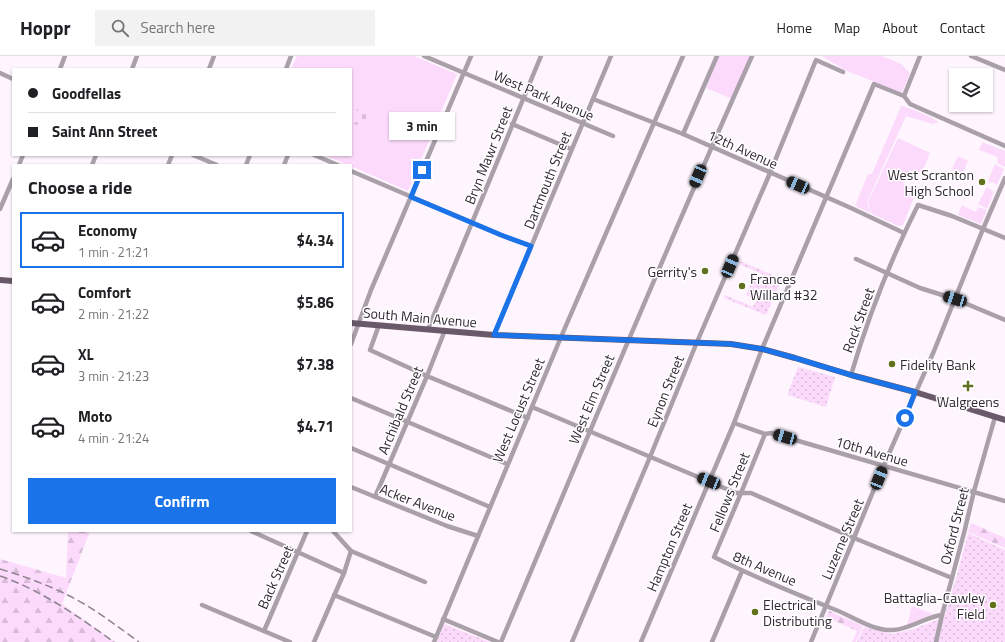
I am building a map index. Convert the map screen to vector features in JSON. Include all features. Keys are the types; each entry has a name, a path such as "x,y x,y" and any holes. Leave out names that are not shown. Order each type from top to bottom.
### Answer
{"main road":[{"path":"2,280 12,282"},
{"name":"South Main Avenue","path":"352,323 494,335 731,344 762,349 795,358 915,392 1005,420"}],"street":[{"path":"60,68 65,56"},
{"path":"132,68 137,56"},
{"path":"209,68 214,56"},
{"path":"286,68 291,56"},
{"name":"West Park Avenue","path":"424,56 612,136"},
{"path":"352,342 371,290 471,56"},
{"name":"Bryn Mawr Street","path":"428,329 541,56"},
{"name":"Dartmouth Street","path":"494,335 611,56"},
{"name":"West Locust Street","path":"434,642 507,464 683,56"},
{"path":"683,134 717,56"},
{"name":"West Elm Street","path":"499,642 711,147 752,56"},
{"path":"920,56 904,96 910,104 1005,146"},
{"path":"971,56 1005,70"},
{"name":"Eynon Street","path":"572,642 697,342 770,173 816,60 843,72"},
{"path":"0,73 12,79"},
{"name":"Hampton Street","path":"641,642 734,423 762,349 874,84 904,96"},
{"name":"12th Avenue","path":"593,99 683,134 904,233"},
{"path":"512,124 571,149"},
{"path":"195,156 215,164"},
{"path":"316,156 336,164"},
{"path":"352,171 531,246"},
{"name":"Luzerne Street","path":"810,642 915,392 934,351 1005,178"},
{"path":"0,209 12,181"},
{"name":"Rock Street","path":"851,375 864,332 887,273 918,205 952,216 983,229"},
{"path":"983,229 1005,238"},
{"path":"856,259 920,288 955,299 1005,320"},
{"path":"379,325 370,350 427,376 528,418"},
{"name":"Archibald Street","path":"375,497 427,376 444,330"},
{"path":"352,398 507,464"},
{"path":"532,407 736,493 751,493 854,538 952,578"},
{"name":"Oxford Street","path":"936,642 974,491 995,417"},
{"name":"10th Avenue","path":"734,423 764,434 771,433 1005,501"},
{"name":"Fellows Street","path":"714,557 742,493 764,434"},
{"path":"352,448 490,507"},
{"name":"Acker Avenue","path":"352,487 478,536"},
{"path":"253,532 344,573"},
{"name":"Back Street","path":"264,631 307,532"},
{"path":"334,532 351,551 426,582"},
{"path":"314,642 344,573 351,551"},
{"name":"8th Avenue","path":"714,557 742,571 874,627 892,630 905,628 934,616 942,615"},
{"path":"712,642 742,571"},
{"path":"334,595 436,637"},
{"path":"202,605 290,642"},
{"path":"443,619 499,642"}],"green space":[{"path":"297,56 414,56 457,74 408,191 352,166 352,164 346,164 326,156 352,156 352,68 291,68"},
{"path":"719,56 751,56 732,99 706,88"},
{"path":"822,56 882,56 901,64 910,73 902,93 845,70"},
{"path":"901,106 929,116 939,122 933,124 906,116 867,202 871,213 855,206 868,174 872,174"},
{"path":"357,109 370,115 367,128 352,123"},
{"path":"898,138 930,153 922,173 916,173 910,170 903,184 916,190 916,192 903,225 899,226 872,214 868,202"},
{"path":"982,142 1005,151 1005,167 997,163 998,157 979,150"},
{"path":"958,156 968,161 964,171 961,173 952,169"},
{"path":"995,164 1004,169 997,185 992,182 989,183 988,181"},
{"path":"987,187 994,192 987,209 978,204"},
{"path":"962,205 965,206 964,208 966,207 976,212 978,207 987,210 981,224 958,215"},
{"path":"740,261 782,279 766,315 724,298 725,295 753,307 756,300 746,295 753,279 764,283 766,276 739,264"},
{"path":"798,367 835,377 826,407 787,395"},
{"path":"971,523 1005,538 1005,548 968,532"},
{"path":"68,532 90,532 62,604 115,642 0,642 0,559 66,578"},
{"path":"968,533 1005,550 1005,642 857,642 864,627 891,634 911,630 944,617"},
{"path":"912,606 933,614 907,625"},
{"path":"829,611 863,626 856,642 852,642 857,631 826,617"},
{"path":"444,624 490,642 437,642"}],"railway":[{"path":"0,569 44,584 76,599 139,642"},
{"path":"0,576 45,596 114,642"}],"place":[{"name":"West Scranton High School","path":"982,182"},
{"name":"Gerrity's","path":"705,271"},
{"name":"Frances Willard #32","path":"742,286"},
{"name":"Fidelity Bank","path":"892,364"},
{"name":"Walgreens","path":"968,386"},
{"name":"Battaglia-Cawley Field","path":"993,605"},
{"name":"Electrical Distributing","path":"755,612"}],"route":[{"path":"422,170 411,197 531,246 494,335 697,342 731,344 762,349 915,392 905,418"}]}
